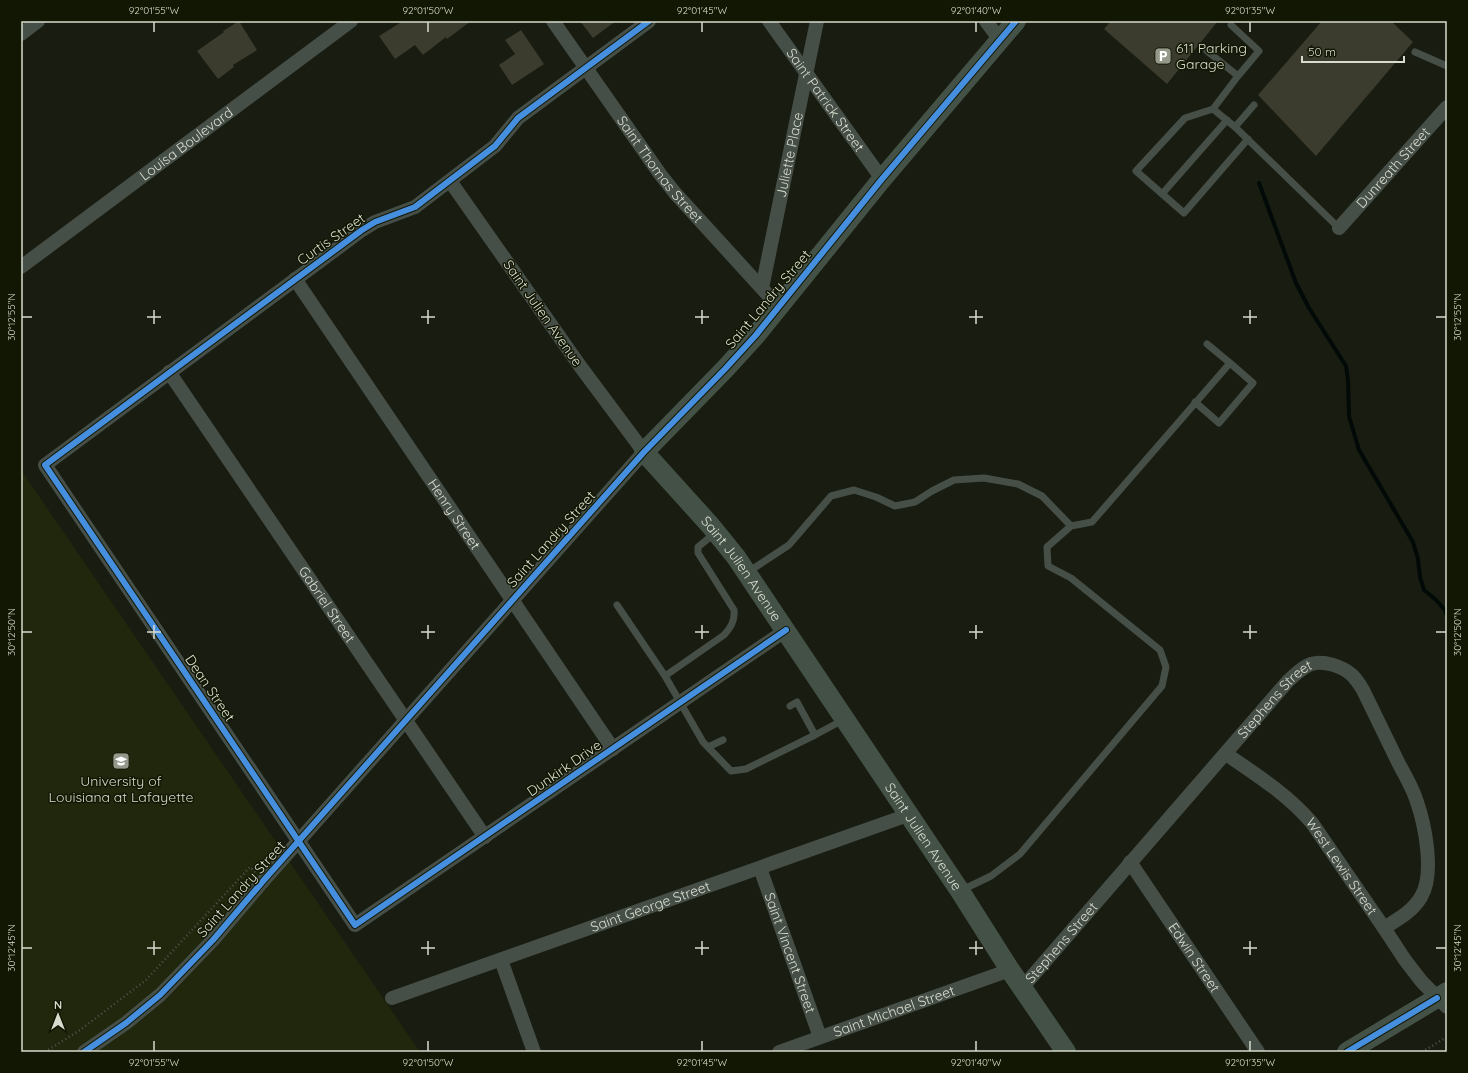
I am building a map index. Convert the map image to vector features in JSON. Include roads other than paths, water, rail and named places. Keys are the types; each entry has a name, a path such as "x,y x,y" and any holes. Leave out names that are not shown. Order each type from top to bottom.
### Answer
{"street":[{"path":"21,34 38,21"},
{"name":"Louisa Boulevard","path":"21,267 351,21"},
{"name":"Saint Thomas Street","path":"553,21 660,174 675,193 779,307"},
{"name":"Curtis Street","path":"44,465 362,230 375,222 415,207 495,146 518,118 648,21"},
{"name":"Saint Patrick Street","path":"769,21 882,179"},
{"name":"Juliette Place","path":"762,288 817,21"},
{"path":"986,21 1000,40"},
{"name":"Saint Landry Street","path":"84,1052 126,1023 160,995 213,940 264,880 644,452 725,369 779,307 882,179 1016,21"},
{"name":"Dunreath Street","path":"1339,228 1447,107"},
{"name":"Saint Julien Avenue","path":"450,181 580,366 644,452 716,532 736,557 1066,1052"},
{"name":"Henry Street","path":"295,279 613,749"},
{"name":"Gabriel Street","path":"169,372 485,837"},
{"name":"Dean Street","path":"44,465 355,925"},
{"name":"Dunkirk Drive","path":"355,925 786,630"},
{"name":"Stephens Street","path":"1022,988 1288,681 1310,664 1328,664 1352,675 1363,690 1416,799 1422,821 1427,850 1428,874 1421,897 1410,911 1384,928"},
{"name":"West Lewis Street","path":"1226,754 1288,798 1312,823 1405,960 1422,982 1444,999"},
{"name":"Saint George Street","path":"392,998 908,815"},
{"name":"Edwin Street","path":"1130,862 1258,1052"},
{"name":"Saint Vincent Street","path":"760,868 820,1037"},
{"path":"501,960 534,1052"},
{"name":"Saint Michael Street","path":"779,1052 1010,970"},
{"path":"1347,1052 1444,999"}],"lane":[{"path":"1231,25 1259,51 1212,109 1185,118 1136,171 1184,213 1248,139"},
{"path":"1207,51 1238,76"},
{"path":"1415,52 1447,66"},
{"path":"1235,127 1254,105"},
{"path":"1212,109 1248,139 1339,228"},
{"path":"1162,194 1227,120"},
{"path":"1195,402 1219,423 1253,383 1207,344"},
{"path":"960,891 991,876 1020,854 1162,686 1166,667 1160,650 1070,578 1048,566 1047,547 1071,526 1092,522 1230,363"},
{"path":"747,573 789,545 831,496 854,490 876,497 894,506 915,502 932,490 954,480 984,478 1018,484 1042,496 1071,526"},
{"path":"665,676 724,635 730,628 735,618 734,610 698,554 698,547 716,532"},
{"path":"617,605 682,702 703,742 731,771 746,769 844,720"},
{"path":"790,706 798,702 815,735"},
{"path":"708,747 722,740"}],"waterway":[{"path":"1259,183 1296,283 1309,308 1346,366 1349,416 1359,450 1413,542 1424,590 1445,610 1447,616"}],"place":[{"name":"611 Parking Garage","path":"1163,56"},
{"name":"University of Louisiana at Lafayette","path":"121,761"}]}
